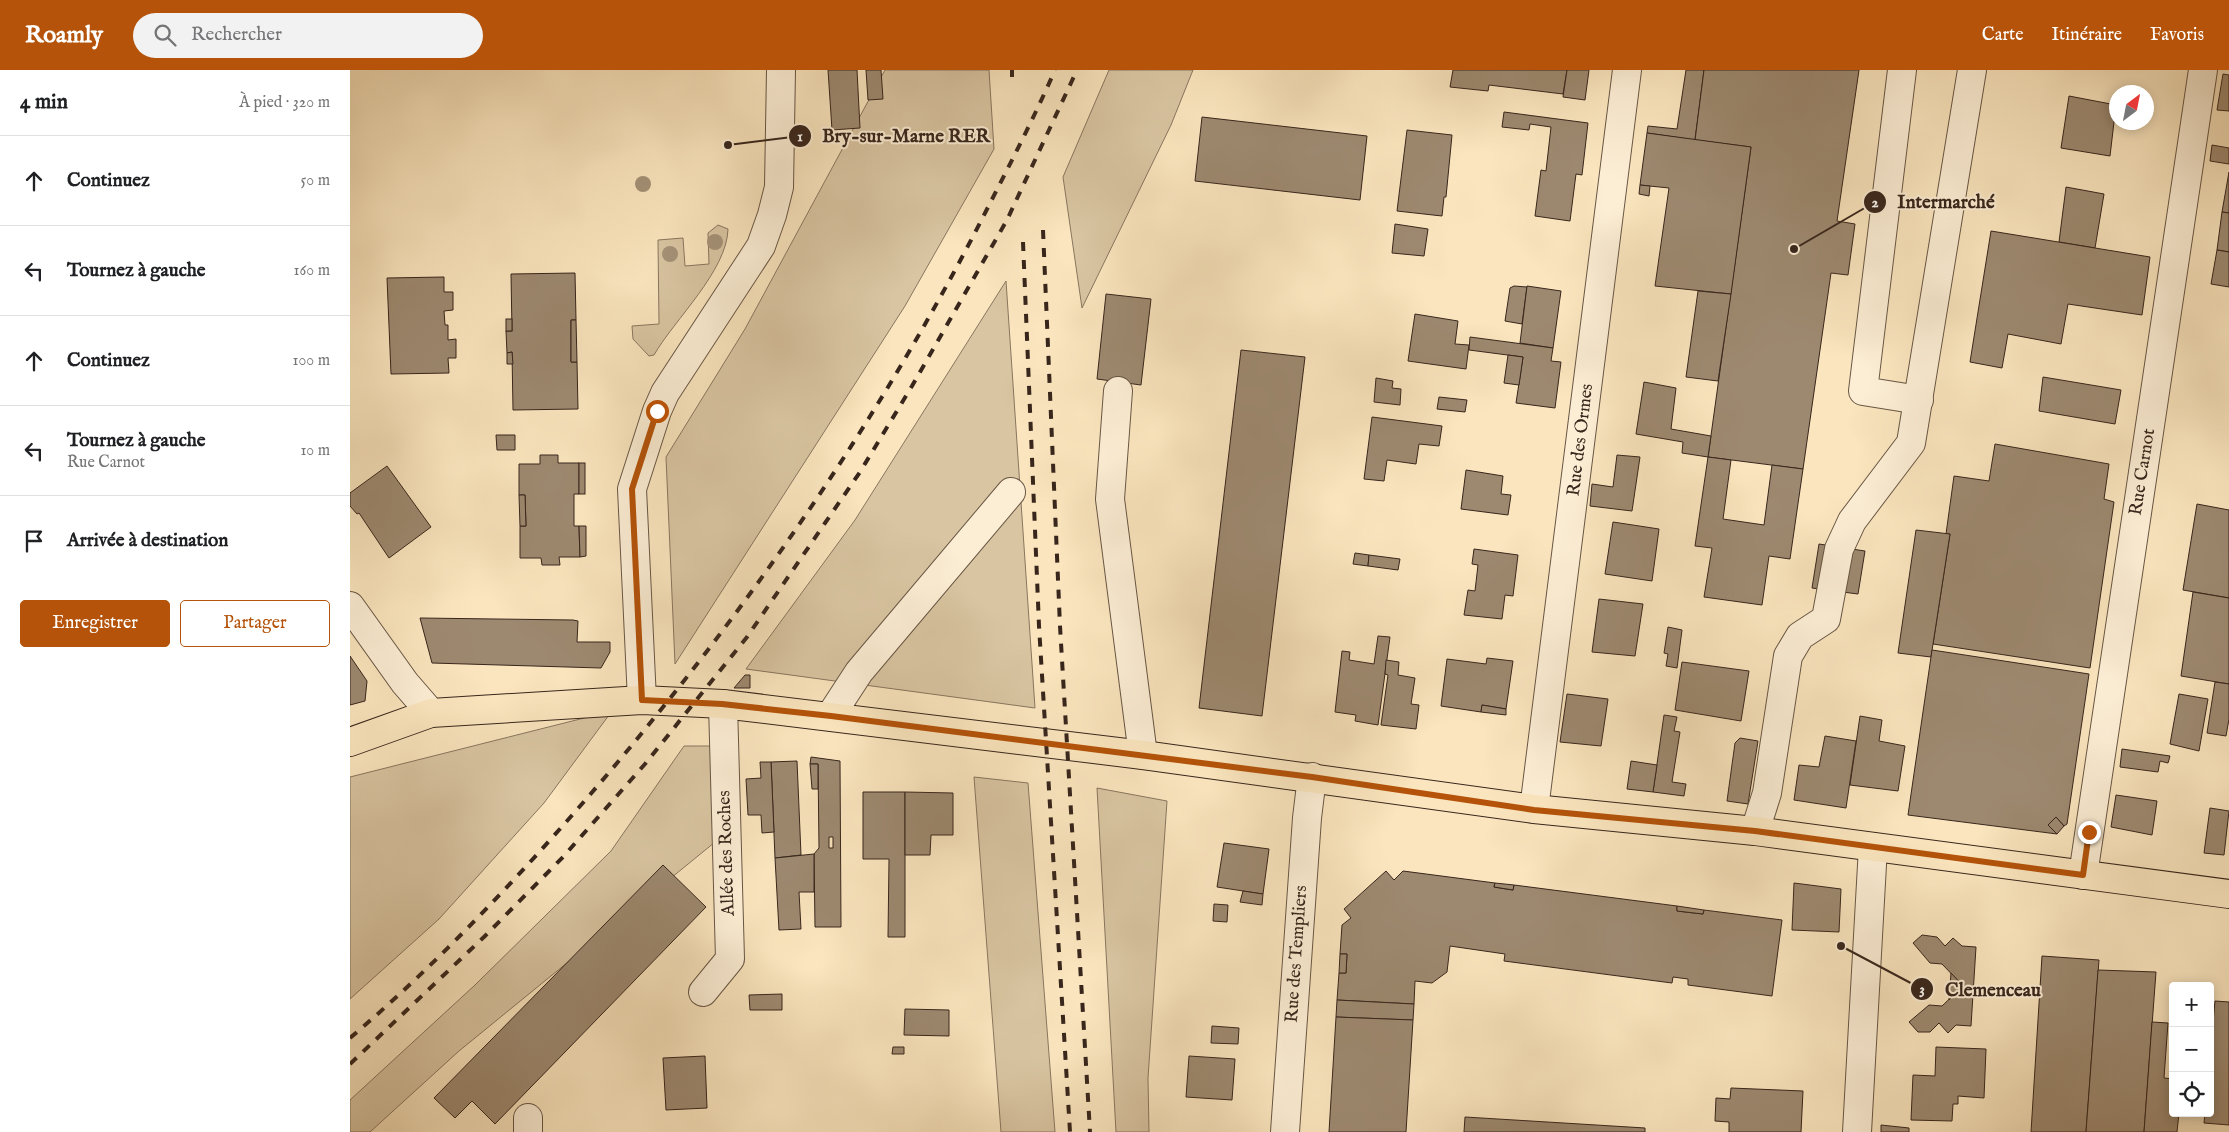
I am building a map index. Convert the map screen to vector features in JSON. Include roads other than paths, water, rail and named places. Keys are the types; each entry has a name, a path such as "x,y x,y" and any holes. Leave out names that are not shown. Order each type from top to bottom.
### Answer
{"main road":[{"path":"350,742 431,713 642,700 722,704 1312,777 1534,810 1755,831 2229,894"}],"street":[{"path":"642,700 632,489 657,411 665,393 761,246 770,223 779,187 781,70"},
{"name":"Rue des Ormes","path":"1534,810 1627,70"},
{"path":"1902,70 1863,391 1919,400"},
{"path":"1755,831 1767,793 1788,656 1800,636 1826,619 1839,549 1852,521 1866,500 1892,471 1911,443 1972,70"},
{"name":"Rue Carnot","path":"2083,875 2203,70"},
{"path":"1118,391 1110,499 1143,755"},
{"path":"831,716 859,672 1011,492"},
{"path":"350,606 405,682 431,713"},
{"name":"Allée des Roches","path":"703,992 730,959 722,704"},
{"name":"Rue des Templiers","path":"1284,1132 1307,818 1312,777"},
{"path":"1857,1132 1873,847"}],"railway":[{"path":"1012,70 1012,77"},
{"path":"350,1038 474,922 588,797 700,661 752,590 803,519 898,371 942,295 983,217 1055,70"},
{"path":"350,1064 485,936 563,857 645,764 747,637 860,472 912,386 1007,220 1077,70"},
{"path":"1043,230 1060,626 1090,1132"},
{"path":"1023,242 1039,626 1070,1132"}],"place":[{"name":"Bry-sur-Marne RER","path":"728,145"},
{"name":"Intermarché","path":"1794,249"},
{"name":"Clemenceau","path":"1841,946"}]}
